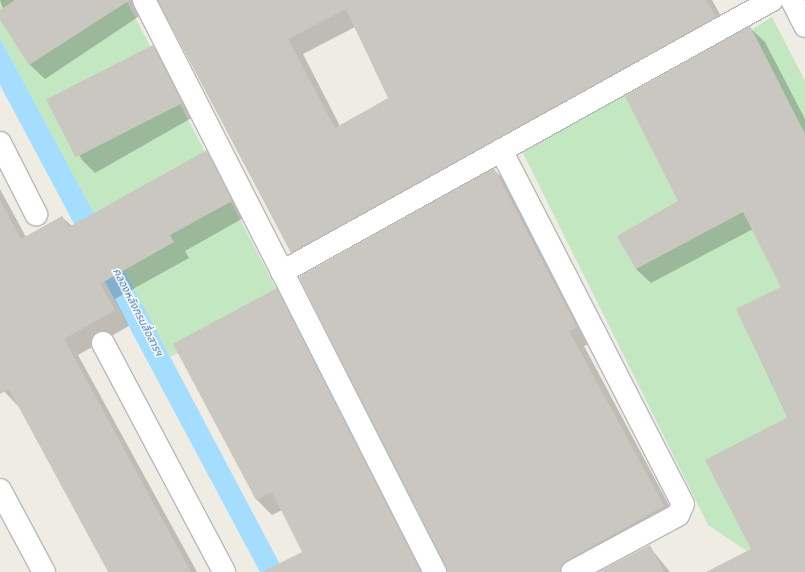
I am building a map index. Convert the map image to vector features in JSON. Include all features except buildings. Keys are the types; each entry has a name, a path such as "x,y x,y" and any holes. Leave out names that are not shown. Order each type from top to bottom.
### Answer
{"street":[{"path":"144,0 435,572"},
{"path":"282,272 772,0"},
{"path":"792,0 805,26"},
{"path":"0,143 36,214"},
{"path":"501,150 683,504 678,515 572,572"},
{"path":"103,343 224,572"},
{"path":"0,490 44,572"}],"green space":[{"path":"0,0 126,0 282,300 170,357 0,38"},
{"path":"772,17 805,81 805,160 742,36"},
{"path":"659,78 805,281 778,572 708,525 521,149"}],"water":[{"name":"คลองหลังกรมสื่อสารฯ","path":"0,38 284,572 260,572 0,85"}]}
